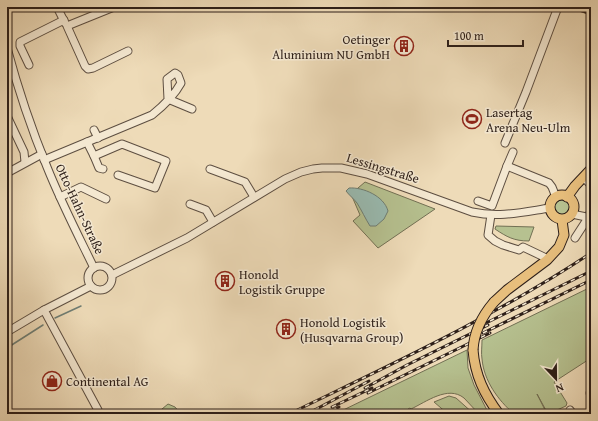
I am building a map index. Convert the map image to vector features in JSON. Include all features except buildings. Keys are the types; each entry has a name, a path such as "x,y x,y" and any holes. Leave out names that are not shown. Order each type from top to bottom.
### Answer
{"main road":[{"path":"567,197 591,169"},
{"path":"556,197 567,197 573,204 573,211 569,217 562,220 552,214 550,208 552,200 556,197"},
{"path":"499,414 483,389 474,362 473,350 475,336 486,311 494,302 506,290 547,260 559,247 564,235 562,220"}],"street":[{"path":"57,7 66,23 85,66 88,68 93,68 128,51"},
{"path":"29,65 20,46 20,42 66,23 114,7"},
{"path":"505,143 558,7"},
{"name":"Otto-Hahn-Straße","path":"7,48 25,109 43,157 60,197 94,268"},
{"name":"Otto-Hahn-Straße","path":"43,157 98,138 152,115 168,99 192,109"},
{"path":"7,116 24,152 25,162"},
{"path":"94,130 98,138"},
{"path":"87,142 99,168 102,170"},
{"path":"94,156 122,144 166,160 155,188 118,175"},
{"path":"478,202 492,206 513,152"},
{"path":"7,173 20,167 25,162 43,157"},
{"path":"507,166 549,183 556,197"},
{"name":"Lessingstraße","path":"112,274 167,249 285,179 301,172 322,168 341,168 367,174 472,212 491,215 513,214 550,208"},
{"path":"210,169 244,182 254,197"},
{"path":"583,177 590,184"},
{"path":"60,197 81,187 106,199"},
{"path":"190,204 206,210 213,222"},
{"path":"575,238 590,218 591,210"},
{"path":"572,214 590,218"},
{"path":"491,215 488,235 494,241 519,250 523,247 544,257 547,260"},
{"path":"101,266 108,269 112,274 112,282 107,288 102,290 96,290 91,286 88,277 89,273 94,268 101,266"},
{"path":"7,332 44,310 91,286"},
{"path":"44,310 98,410 98,414"}],"green space":[{"path":"365,182 435,209 378,248 353,221 360,215 351,194"},
{"path":"562,200 568,202 570,208 568,214 562,216 556,214 554,208 556,202"},
{"path":"496,226 534,227 529,241 519,240 507,236 495,229"},
{"path":"591,287 591,358 554,382 567,403 566,406 548,414 537,394 547,414 514,414 497,396 489,382 483,367 482,340"},
{"path":"467,350 468,368 474,385 489,414 479,414 464,398 458,394 451,393 430,399 411,409 408,409 408,411 402,414 335,414"},
{"path":"449,396 456,398 474,414 448,414 434,402"},
{"path":"168,404 175,407 181,414 156,414"}],"water":[{"path":"349,188 360,189 378,197 386,206 388,211 384,219 376,226 370,226 357,203 346,191"}],"waterway":[{"path":"55,318 81,306"},
{"path":"7,348 43,325"}],"railway":[{"path":"571,7 591,14"},
{"path":"289,414 405,358 481,318 518,298 591,253"},
{"path":"482,325 591,271"},
{"path":"483,333 591,280"},
{"path":"365,388 407,365 488,325"},
{"path":"368,393 490,333"},
{"path":"307,414 369,381"},
{"path":"332,407 372,388"},
{"path":"324,414 339,407"}],"place":[{"name":"Oetinger Aluminium NU GmbH","path":"404,46"},
{"name":"Lasertag Arena Neu-Ulm","path":"472,119"},
{"name":"Honold Logistik Gruppe","path":"225,281"},
{"name":"Honold Logistik (Husqvarna Group)","path":"286,329"},
{"name":"Continental AG","path":"52,381"}]}
